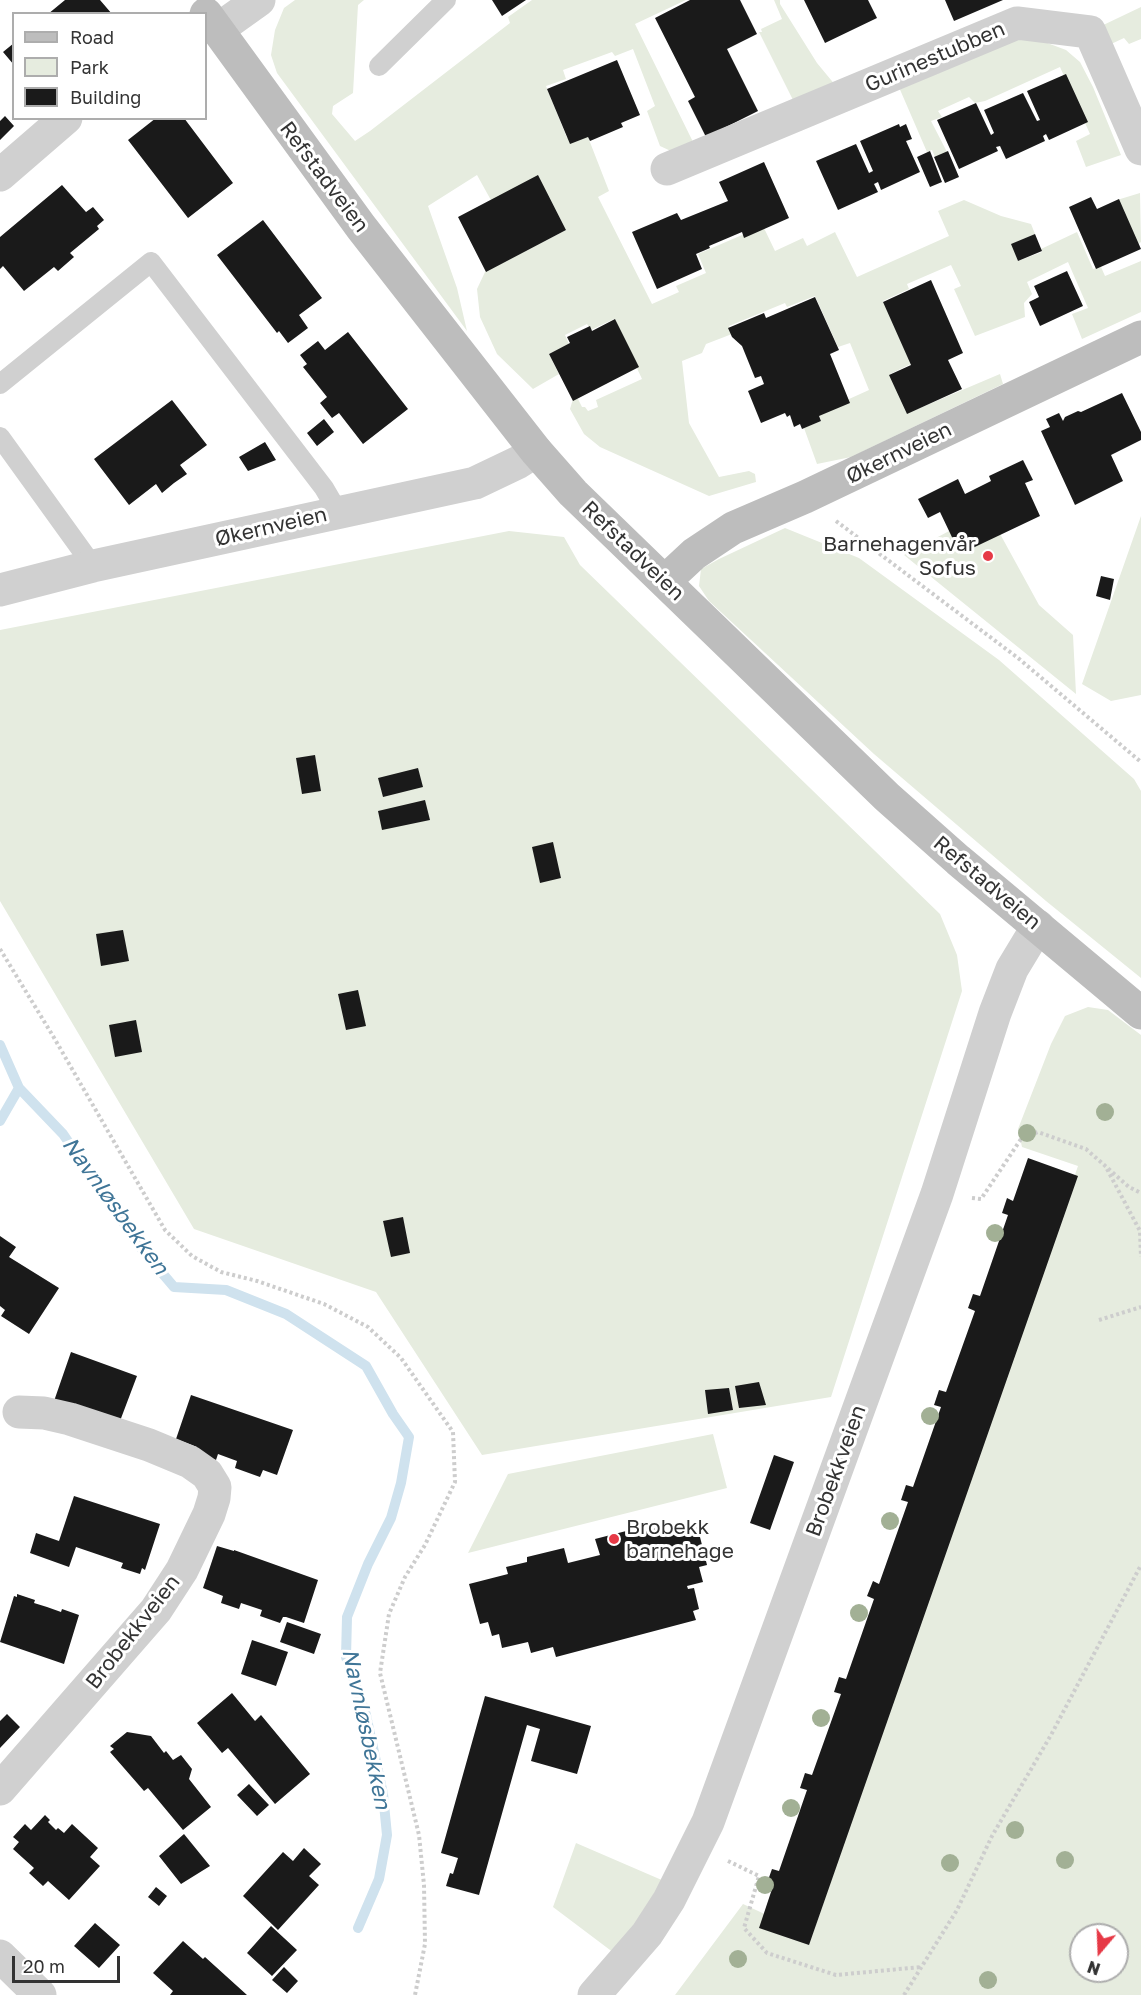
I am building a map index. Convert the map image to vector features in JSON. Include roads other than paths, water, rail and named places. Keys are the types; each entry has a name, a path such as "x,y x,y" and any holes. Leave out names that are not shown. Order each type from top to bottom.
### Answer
{"street":[{"path":"207,12 259,0"},
{"name":"Refstadveien","path":"207,18 361,227 536,451 573,493 887,797 958,860 1141,1013"},
{"name":"Gurinestubben","path":"667,169 1017,22 1090,32 1141,150"},
{"path":"0,175 64,120"},
{"name":"Økernveien","path":"665,581 694,554 733,528 805,497 1141,337"},
{"name":"Økernveien","path":"0,591 93,566 475,483 519,462 536,451"},
{"name":"Brobekkveien","path":"594,1995 647,1934 669,1900 708,1822 937,1194 995,1013 1012,969 1038,926"},
{"name":"Brobekkveien","path":"0,1789 156,1610 182,1570 209,1514 215,1487 207,1474 190,1462 149,1445 70,1419 44,1413 19,1412"},
{"path":"0,1956 40,1995"}],"lane":[{"path":"378,66 446,0"},
{"path":"0,384 151,262 324,488 338,512"},
{"path":"0,437 93,566"}],"waterway":[{"path":"0,1045 19,1088 0,1121"},
{"name":"Navnløsbekken","path":"19,1088 63,1134 140,1247 174,1287 226,1290 286,1314 366,1366 409,1437 401,1483 391,1518 368,1564 347,1617 346,1657 366,1715 383,1794 387,1835 379,1879 358,1928"}],"place":[{"name":"Barnehagenvår Sofus","path":"988,556"},
{"name":"Brobekk barnehage","path":"614,1539"}]}
